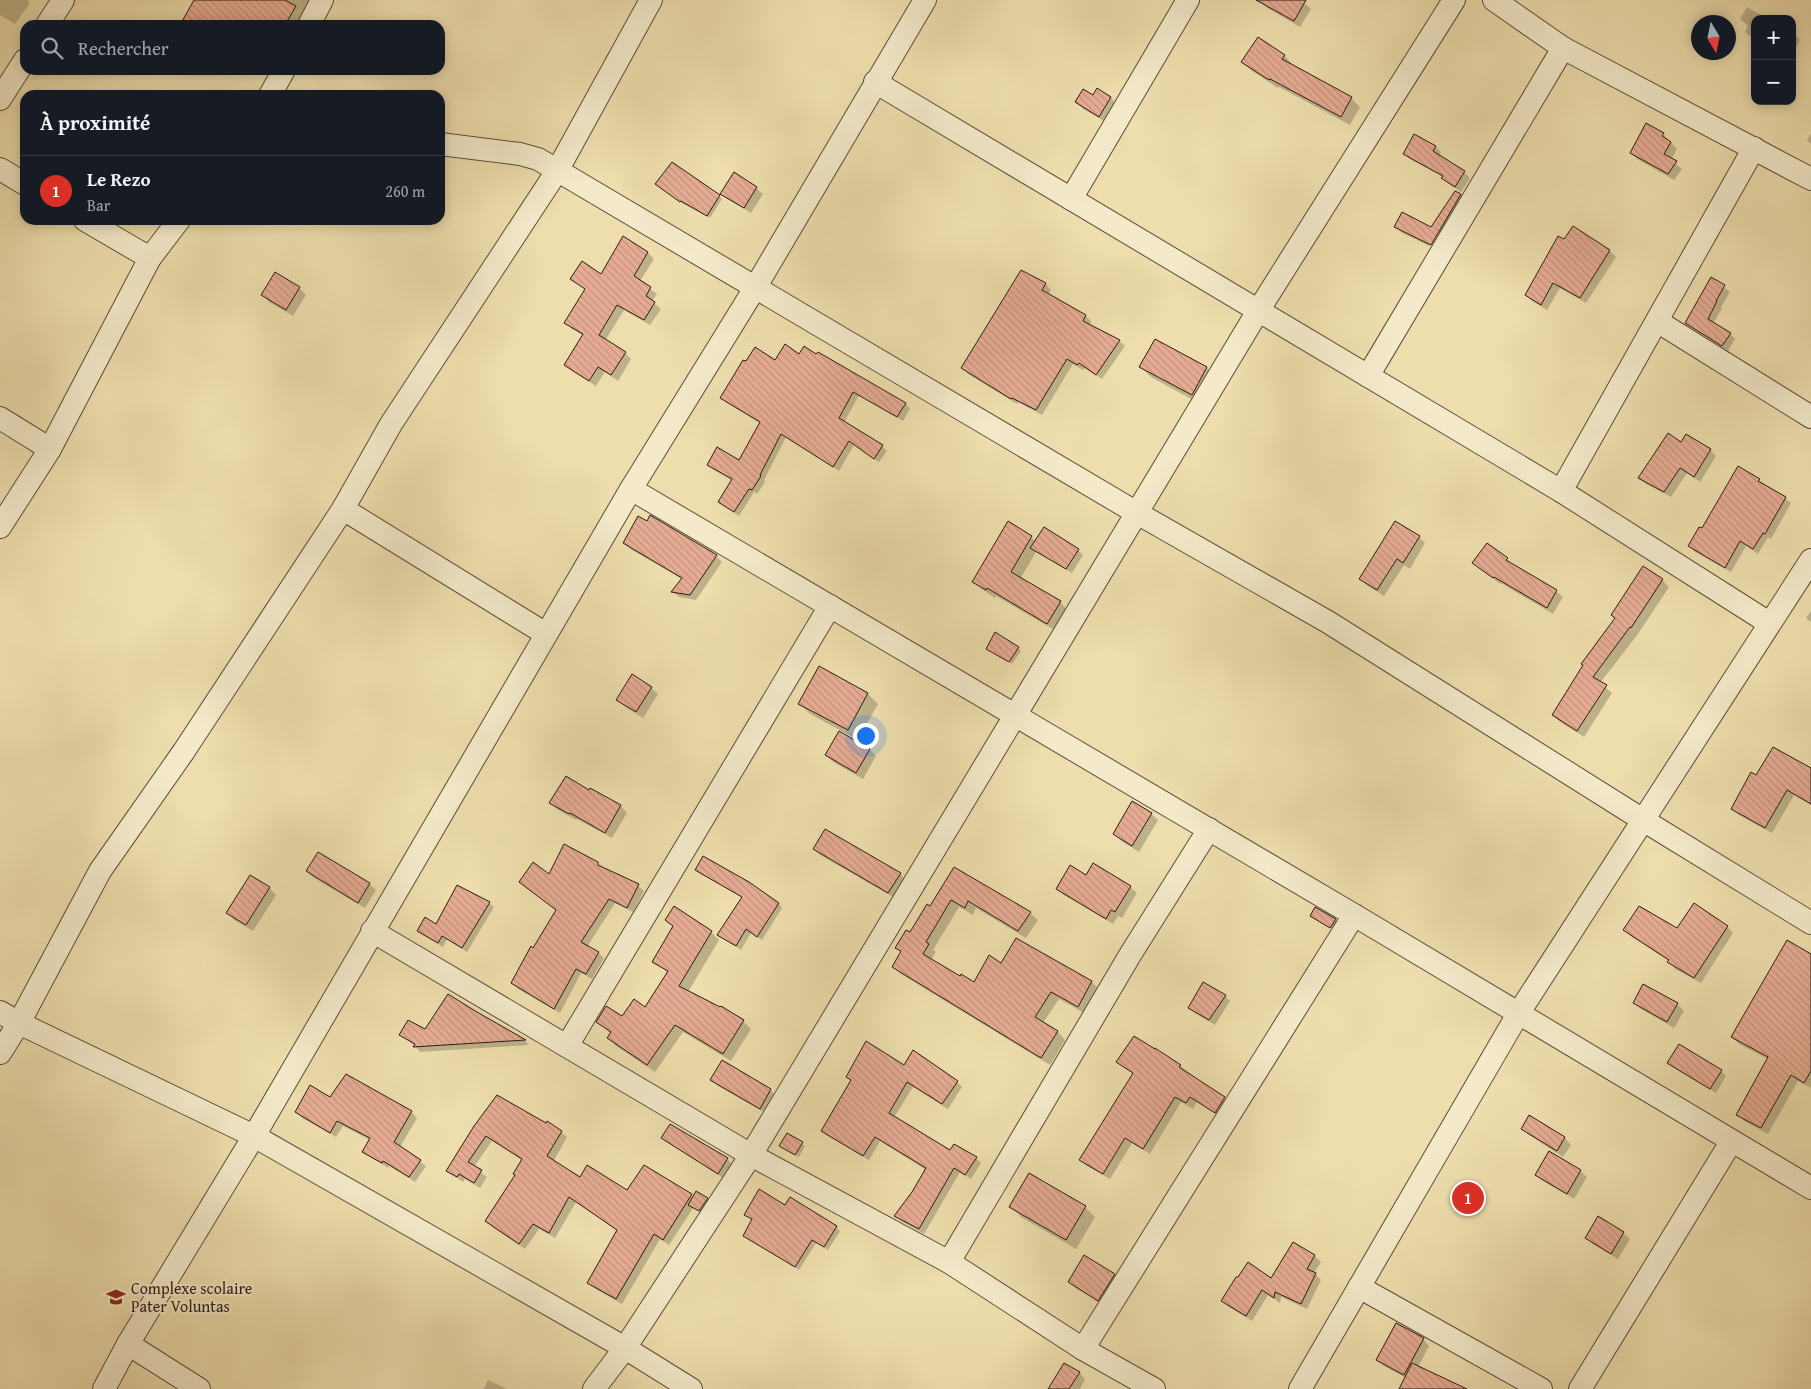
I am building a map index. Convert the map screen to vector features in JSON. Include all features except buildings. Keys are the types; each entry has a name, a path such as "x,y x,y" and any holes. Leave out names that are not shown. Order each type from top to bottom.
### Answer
{"street":[{"path":"50,20 63,0"},
{"path":"311,20 322,0"},
{"path":"0,1053 9,1017 100,871 184,751 343,509 390,424 557,171 651,0"},
{"path":"104,1389 128,1344 254,1136 631,489 755,288 925,0"},
{"path":"1071,199 1188,0"},
{"path":"594,1389 625,1348 751,1155 1258,311 1454,0"},
{"path":"1494,0 1563,48 1811,179"},
{"path":"1368,376 1563,48"},
{"path":"0,99 20,68"},
{"path":"273,90 281,75"},
{"path":"875,82 1561,491 1769,623"},
{"path":"445,145 520,154 538,159 1137,513 1328,622 1811,923"},
{"path":"1561,491 1754,148"},
{"path":"0,169 20,181"},
{"path":"94,225 150,258"},
{"path":"0,527 50,449 150,258 175,225"},
{"path":"1657,321 1811,418"},
{"path":"0,418 50,449"},
{"path":"631,489 1354,915 1731,1142 1811,1188"},
{"path":"343,509 546,634"},
{"path":"1300,1389 1518,1014 1811,560"},
{"path":"567,1046 830,606"},
{"path":"948,1262 1125,964 1208,829"},
{"path":"1083,1349 1354,915"},
{"path":"372,931 751,1155 948,1262 1083,1349 1154,1389"},
{"path":"9,1017 254,1136 625,1348 691,1389"},
{"path":"1580,1389 1731,1142"},
{"path":"1359,1287 1541,1389"},
{"path":"128,1344 199,1389"}],"place":[{"name":"Le Rezo","path":"1468,1198"},
{"name":"Complexe scolaire Pater Voluntas","path":"116,1297"}]}
